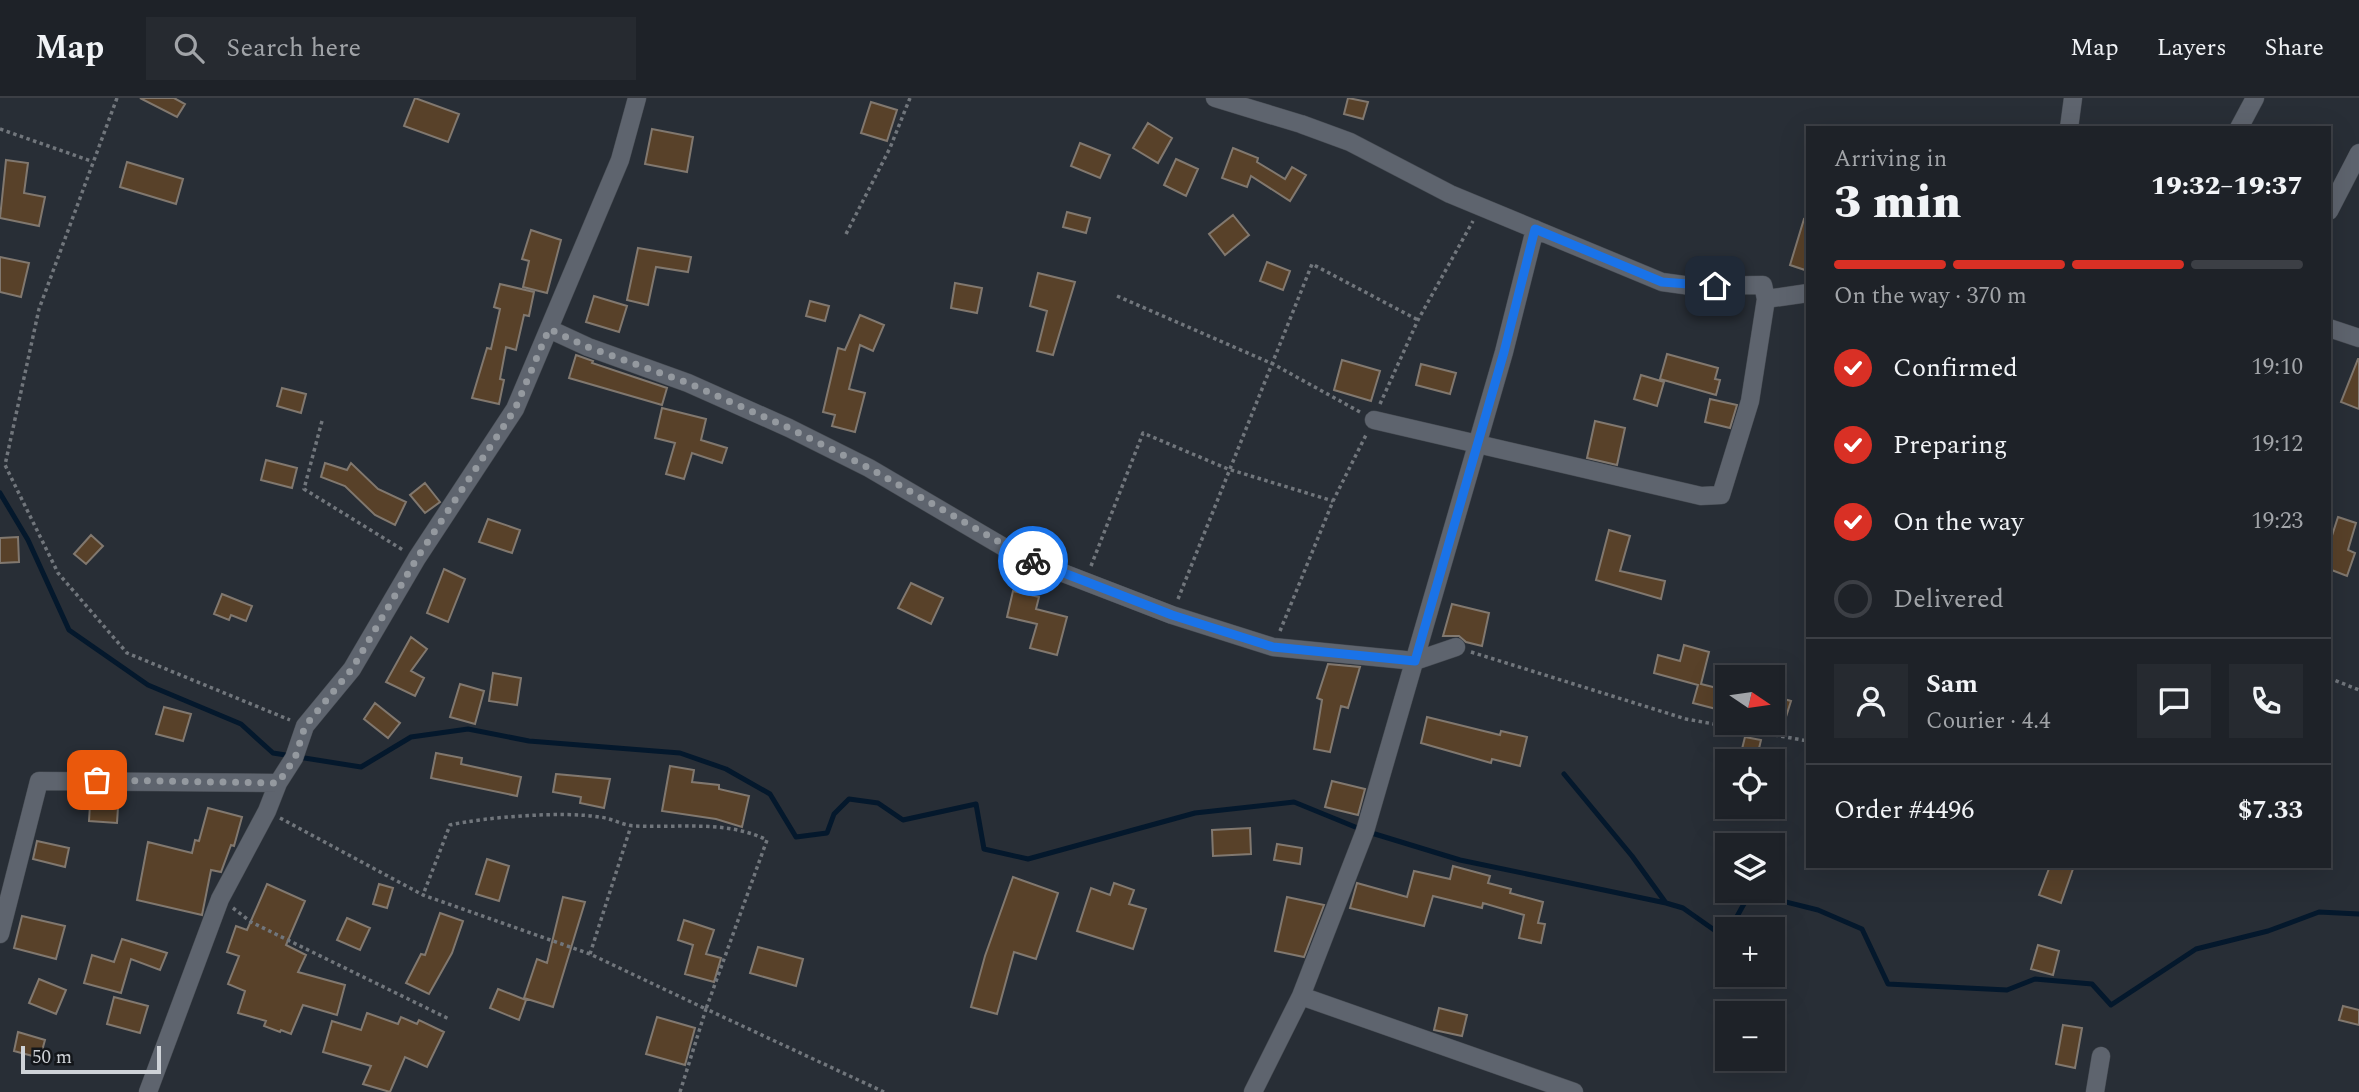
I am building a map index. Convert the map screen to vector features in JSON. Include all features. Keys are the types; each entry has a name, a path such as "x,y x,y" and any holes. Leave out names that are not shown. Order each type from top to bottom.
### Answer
{"street":[{"path":"148,1092 220,899 267,811 278,783 295,758 305,726 352,669 417,558 515,409 620,160 637,98"},
{"path":"1215,98 1350,142 1450,194 1662,282 1691,286 1763,285 1766,299 1749,401 1721,495 1701,496 1374,420"},
{"path":"2069,126 2073,98"},
{"path":"2240,126 2255,98"},
{"path":"2331,207 2359,153"},
{"path":"1254,1092 1301,996 1364,831 1504,352 1535,229"},
{"path":"1766,299 1806,293"},
{"path":"549,329 588,347 688,383 789,428 869,468 1019,555 1084,583 1172,615 1273,647 1415,661 1456,647"},
{"path":"2331,329 2359,338"},
{"path":"0,934 39,781 278,783"},
{"path":"1301,996 1574,1092"},
{"path":"2095,1092 2101,1056"}],"path":[{"path":"117,98 91,161 39,309 5,465 58,573 127,653 305,726"},
{"path":"846,234 890,148 910,98"},
{"path":"0,129 91,161"},
{"path":"1172,615 1312,264 1418,320"},
{"path":"1117,296 1273,364 1374,420"},
{"path":"322,421 304,489 417,558"},
{"path":"1084,583 1143,433 1228,469 1333,501"},
{"path":"1456,647 1586,691 1686,719 1806,740"},
{"path":"2331,679 2359,690"},
{"path":"267,811 423,895 590,954 884,1092"},
{"path":"423,895 450,825 474,819 600,817 631,826 733,827 750,831 767,840 706,1009 680,1092"},
{"path":"590,954 631,826"},
{"path":"220,899 251,922 449,1019"}],"building":[{"path":"140,98 174,98 185,104 177,117"},
{"path":"415,98 459,114 448,142 404,126"},
{"path":"1348,98 1368,102 1363,119 1344,114"},
{"path":"871,102 897,110 887,141 861,133"},
{"path":"1148,123 1172,138 1158,163 1133,148"},
{"path":"652,129 693,137 687,172 645,164"},
{"path":"1080,143 1110,155 1100,178 1071,166"},
{"path":"1233,148 1258,158 1257,162 1285,179 1292,167 1306,175 1290,201 1251,176 1247,187 1222,178"},
{"path":"1176,159 1198,169 1186,196 1164,185"},
{"path":"6,160 28,163 24,193 45,197 39,226 0,218"},
{"path":"127,162 183,179 176,204 120,187"},
{"path":"1067,212 1090,218 1086,233 1063,227"},
{"path":"1233,215 1249,235 1225,255 1209,234"},
{"path":"1804,219 1806,220 1806,270 1790,265"},
{"path":"531,230 561,240 547,293 523,287 529,261 522,259"},
{"path":"638,248 691,257 688,272 656,267 648,305 627,300"},
{"path":"0,257 29,263 21,297 0,292"},
{"path":"1267,262 1290,271 1283,290 1260,281"},
{"path":"1038,273 1075,282 1053,355 1037,351 1047,311 1030,306"},
{"path":"955,283 982,288 977,313 951,308"},
{"path":"500,284 534,292 529,316 524,315 516,350 506,347 499,404 472,398 487,348 491,349 500,309 494,307"},
{"path":"594,296 627,306 619,332 586,322"},
{"path":"810,301 829,306 825,321 806,316"},
{"path":"860,315 884,325 873,351 860,345 849,389 865,393 855,432 832,426 835,415 823,412 838,348 845,350"},
{"path":"1667,354 1718,368 1715,379 1720,380 1716,395 1660,379"},
{"path":"576,355 667,388 662,405 569,378"},
{"path":"2359,359 2359,409 2341,402"},
{"path":"1342,360 1380,371 1371,401 1334,390"},
{"path":"1421,364 1456,373 1450,394 1416,385"},
{"path":"1641,375 1664,382 1657,406 1634,399"},
{"path":"282,388 306,394 301,413 277,406"},
{"path":"1710,399 1737,405 1730,428 1705,422"},
{"path":"662,408 706,419 701,440 727,448 722,463 692,453 684,479 666,474 675,443 655,438"},
{"path":"1595,421 1625,428 1617,465 1587,458"},
{"path":"266,460 297,468 292,488 261,480"},
{"path":"325,463 347,470 351,463 378,489 406,502 395,525 375,515 345,486 321,477"},
{"path":"425,483 440,502 425,513 410,495"},
{"path":"2338,517 2356,523 2348,550 2355,553 2347,576 2331,570 2331,539"},
{"path":"488,519 520,530 512,553 479,542"},
{"path":"1609,530 1630,536 1620,571 1665,581 1661,599 1596,580"},
{"path":"91,535 103,546 86,564 74,554"},
{"path":"18,537 19,562 0,563 0,538"},
{"path":"444,569 465,579 448,622 427,613"},
{"path":"911,583 943,598 931,624 898,608"},
{"path":"1013,591 1039,597 1036,609 1067,617 1057,655 1030,648 1037,624 1007,617"},
{"path":"222,594 252,606 246,621 231,615 229,620 214,614"},
{"path":"1452,604 1489,613 1482,646 1466,642 1459,636 1443,636"},
{"path":"411,637 427,649 411,671 424,678 415,696 386,682"},
{"path":"1684,645 1709,652 1701,684 1715,688 1715,709 1693,703 1698,685 1654,673 1658,655 1680,661"},
{"path":"1328,664 1360,667 1348,708 1341,706 1330,752 1314,749 1322,700 1317,698"},
{"path":"493,673 521,678 517,705 489,701"},
{"path":"460,684 484,691 475,724 450,717"},
{"path":"1785,699 1791,701 1785,720"},
{"path":"375,703 400,723 388,738 364,719"},
{"path":"164,707 191,714 183,741 156,734"},
{"path":"1427,717 1500,735 1501,731 1527,737 1520,766 1492,759 1491,763 1421,743"},
{"path":"1745,737 1761,740 1759,749 1742,749"},
{"path":"436,753 462,758 461,764 521,777 517,796 431,778"},
{"path":"670,766 694,770 692,782 719,785 719,789 749,796 742,827 716,819 662,811"},
{"path":"556,774 610,779 604,808 580,803 581,797 553,792"},
{"path":"1332,781 1365,789 1358,815 1325,807"},
{"path":"90,805 118,807 117,823 89,821"},
{"path":"208,808 242,817 234,846 231,845 221,872 211,870 202,915 137,900 148,842 192,853 195,840 199,841"},
{"path":"1250,828 1251,854 1213,856 1212,830"},
{"path":"37,841 69,848 65,867 33,859"},
{"path":"1277,844 1302,848 1300,864 1274,860"},
{"path":"487,859 509,866 499,901 476,894"},
{"path":"1453,866 1490,876 1488,883 1511,889 1510,893 1543,902 1538,923 1545,924 1541,943 1519,938 1524,915 1483,903 1482,908 1433,896 1424,926 1350,908 1357,883 1407,897 1414,871 1450,879"},
{"path":"2049,868 2073,868 2061,903 2039,895"},
{"path":"1013,877 1058,893 1036,959 1014,952 997,1014 971,1007 985,956"},
{"path":"1114,883 1134,890 1129,904 1146,909 1133,949 1077,931 1091,888 1110,895"},
{"path":"267,884 305,901 286,945 306,955 298,972 345,985 337,1015 303,1005 291,1034 264,1026 266,1021 238,1013 245,991 228,984 239,956 227,952 236,926 247,930"},
{"path":"379,884 393,888 387,908 373,904"},
{"path":"563,897 585,902 553,1007 524,998 537,959 547,963"},
{"path":"1287,897 1324,905 1304,957 1275,951"},
{"path":"440,913 463,921 452,953 429,994 406,983 421,954 425,955"},
{"path":"22,916 65,926 56,959 14,948"},
{"path":"347,918 370,928 360,950 337,940"},
{"path":"684,920 714,930 706,954 721,958 714,982 685,974 693,945 678,940"},
{"path":"122,939 167,953 160,970 131,959 121,993 84,983 92,955 114,962"},
{"path":"2038,945 2059,951 2053,975 2031,969"},
{"path":"758,947 803,959 796,986 750,973"},
{"path":"39,979 66,990 56,1014 29,1003"},
{"path":"498,989 526,1000 519,1020 490,1008"},
{"path":"114,997 148,1006 140,1033 107,1024"},
{"path":"2343,1006 2359,1010 2359,1025 2339,1020"},
{"path":"1439,1008 1467,1015 1462,1036 1434,1030"},
{"path":"367,1013 398,1024 401,1017 417,1024 419,1020 444,1032 427,1067 405,1057 390,1092 363,1084 371,1066 323,1052 332,1021 361,1030"},
{"path":"657,1017 695,1028 685,1065 646,1054"},
{"path":"2063,1025 2082,1028 2075,1068 2056,1064"},
{"path":"18,1032 45,1040 40,1058 14,1051"}],"waterway":[{"path":"0,493 28,540 69,630 148,685 241,724 273,753 361,767 411,737 468,729 529,741 680,753 726,769 770,794 796,837 827,833 834,814 849,799 878,803 903,820 976,804 984,849 1028,859 1195,813 1294,802 1365,831 1460,860 1666,903"},
{"path":"1564,774 1632,856 1666,903 1683,908 1715,931"},
{"path":"1737,917 1750,893 1818,910 1862,929 1888,984 2007,990 2035,979 2092,984 2111,1005 2196,949 2268,931 2319,912 2359,914"}],"way so far":[{"path":"97,780 278,783 295,758 305,726 352,669 417,558 515,409 549,329 588,347 688,383 789,428 869,468 1033,561"}],"route":[{"path":"1033,561 1172,615 1273,647 1415,661 1504,352 1535,229 1629,271 1662,282 1715,286"}]}
